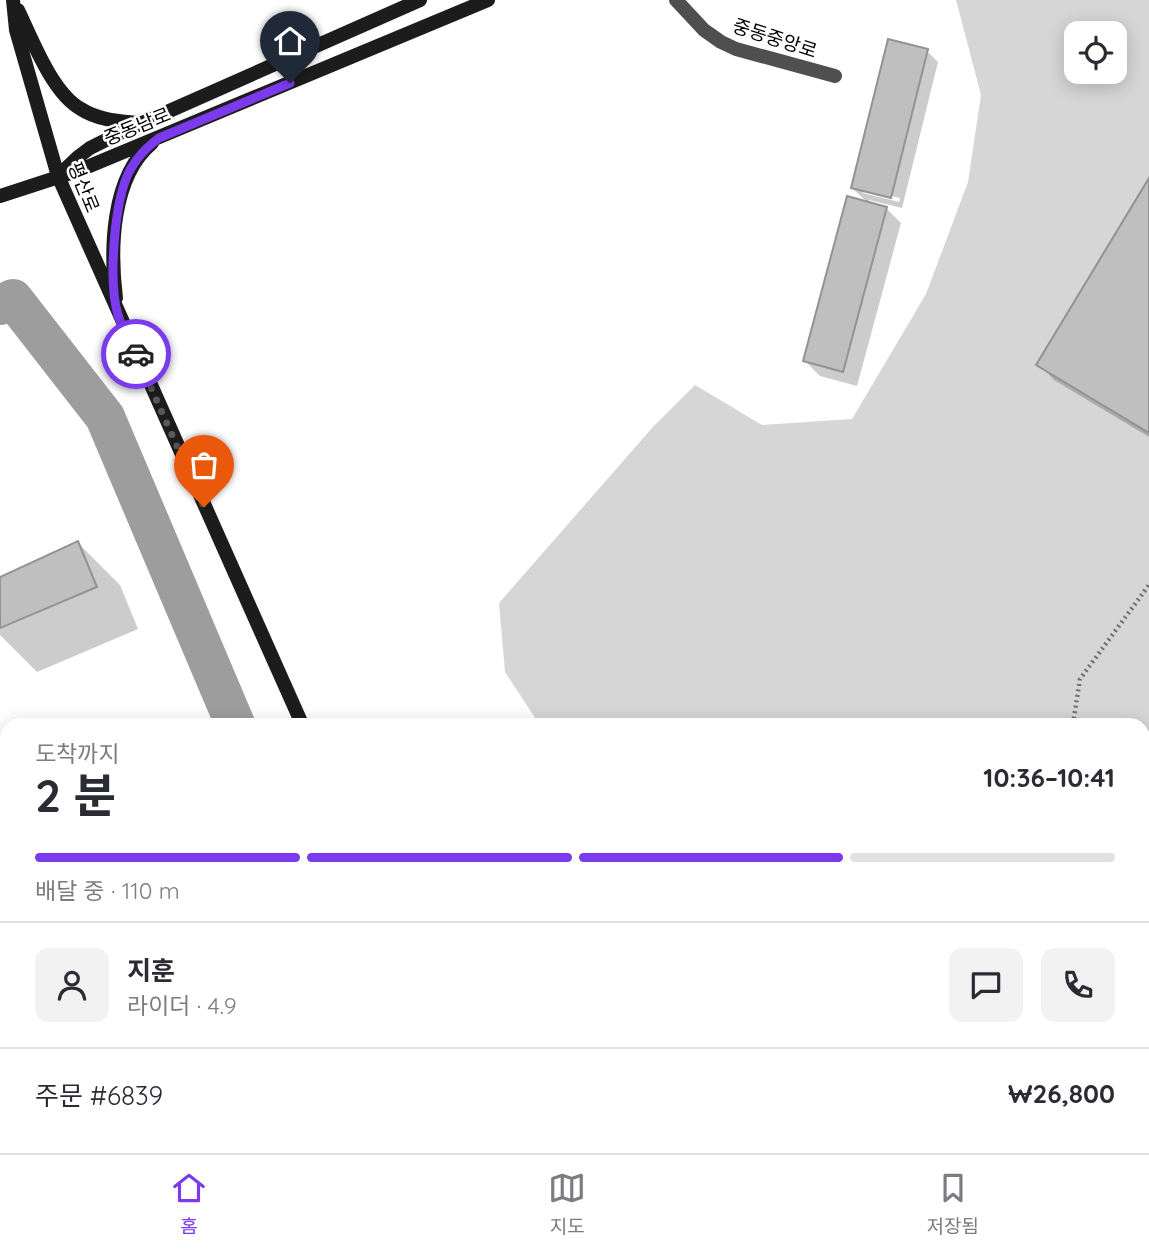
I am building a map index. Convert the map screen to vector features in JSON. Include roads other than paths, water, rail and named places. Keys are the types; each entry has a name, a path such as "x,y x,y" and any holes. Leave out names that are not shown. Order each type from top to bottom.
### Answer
{"street":[{"path":"13,0 62,94 79,109 98,117 139,124"},
{"name":"평산로","path":"13,0 16,30 58,176 299,718"},
{"name":"중동남로","path":"58,176 90,148 139,124 420,0"},
{"name":"중동남로","path":"58,176 80,170 159,138 488,0"},
{"name":"중동중앙로","path":"676,0 704,30 721,42 736,49 835,76"},
{"path":"117,313 113,275 120,197 129,172 142,152 159,138"},
{"path":"0,196 58,176"}],"waterway":[{"path":"0,305 13,299 105,417 232,718"}]}
